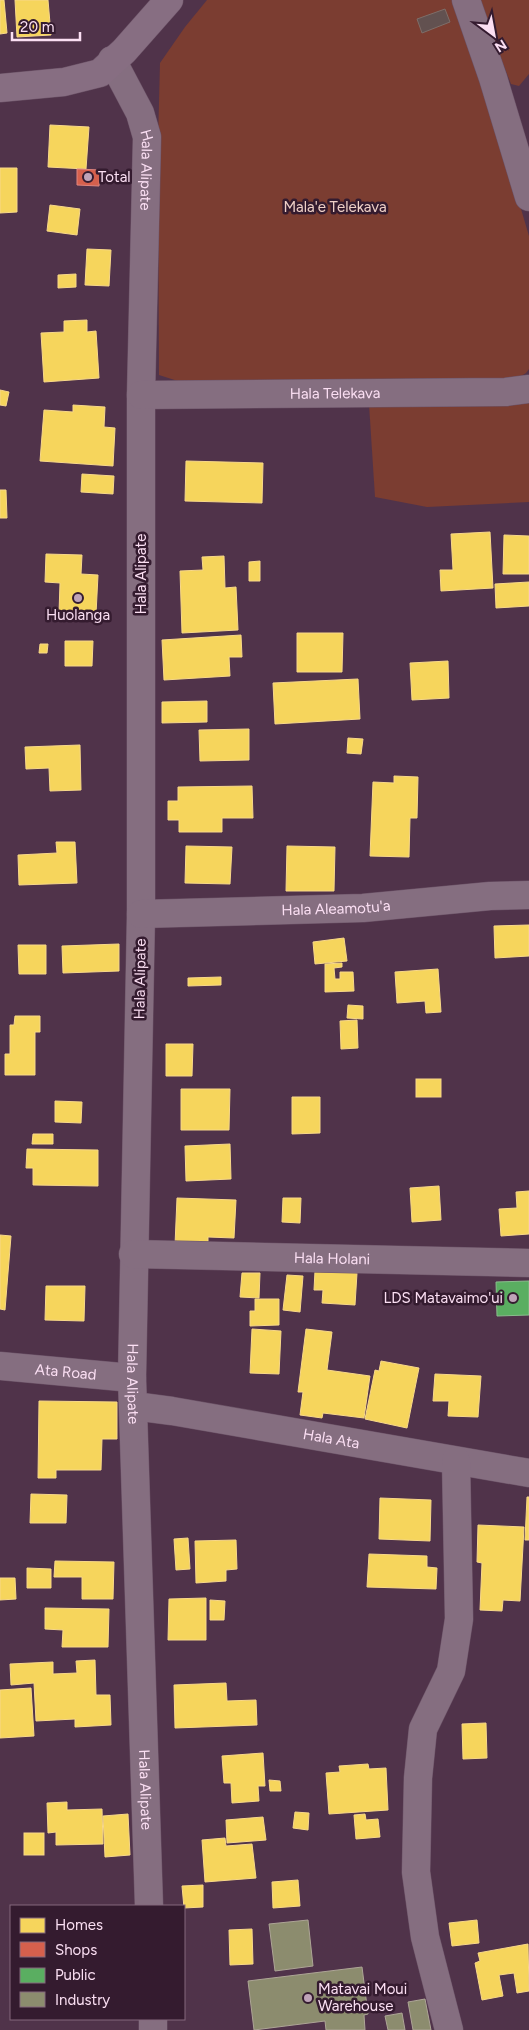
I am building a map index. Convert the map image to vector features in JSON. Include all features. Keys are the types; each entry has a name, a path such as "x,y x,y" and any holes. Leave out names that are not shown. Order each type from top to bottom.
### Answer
{"main road":[{"path":"0,88 83,78 100,73 124,51 169,0"}],"street":[{"path":"466,0 493,78 529,197"},
{"name":"Hala Alipate","path":"112,60 140,113 147,137 141,396 141,914 132,1378 149,1905"},
{"name":"Hala Telekava","path":"141,396 379,395 506,392 529,389"},
{"name":"Hala Aleamotu'a","path":"141,914 363,908 490,896 529,895"},
{"name":"Hala Holani","path":"133,1254 529,1263"},
{"name":"Ata Road","path":"0,1366 132,1378"},
{"name":"Hala Ata","path":"134,1406 172,1410 529,1473"},
{"path":"449,2030 425,1937 416,1872 418,1778 423,1729 451,1671 459,1619 456,1461"}],"green space":[{"name":"Mala'e Telekava","path":"207,0 453,0 497,128 529,236 529,369 526,373 512,382 184,383 159,375 158,143 160,63"},
{"path":"478,0 529,0 529,74 519,86 511,84"},
{"path":"529,398 529,502 427,507 375,497 369,404"}],"building: Homes":[{"path":"0,0 4,0 7,33 0,34"},
{"path":"15,0 48,0 51,35 17,37"},
{"path":"50,125 89,127 86,169 48,167"},
{"path":"0,168 17,168 17,212 0,213"},
{"path":"50,205 80,209 77,235 47,231"},
{"path":"87,249 111,250 109,286 85,285"},
{"path":"76,274 76,287 58,288 58,275"},
{"path":"87,320 87,332 96,331 99,378 44,382 41,333 64,332 64,321"},
{"path":"0,390 9,392 6,406 0,405"},
{"path":"73,405 105,407 104,427 115,428 113,466 40,461 44,410 73,412"},
{"path":"186,461 263,463 262,503 185,501"},
{"path":"82,474 114,476 113,494 81,492"},
{"path":"0,490 6,490 7,518 0,518"},
{"path":"490,532 493,588 441,591 440,570 453,570 451,534"},
{"path":"504,535 529,536 529,574 503,574"},
{"name":"Huolanga","path":"46,554 82,555 81,574 98,575 96,614 59,613 60,583 45,582"},
{"path":"224,556 225,588 236,587 238,630 182,633 180,571 203,570 202,557"},
{"path":"260,561 260,581 249,581 249,562"},
{"path":"529,582 529,606 496,608 495,584"},
{"path":"297,633 343,633 342,672 297,672"},
{"path":"241,635 242,657 229,657 230,676 164,680 162,640"},
{"path":"65,641 93,641 92,666 65,666"},
{"path":"40,644 48,644 47,653 39,653"},
{"path":"448,661 449,698 412,700 410,663"},
{"path":"358,679 360,719 275,724 273,683"},
{"path":"207,701 207,722 162,723 162,702"},
{"path":"249,729 249,760 200,761 199,730"},
{"path":"348,738 363,739 361,754 347,753"},
{"path":"80,745 81,790 50,791 49,768 26,769 25,747"},
{"path":"394,776 418,777 417,818 410,818 409,857 370,856 373,782 394,783"},
{"path":"252,786 253,818 222,818 222,832 179,832 179,820 168,820 168,801 178,801 178,787"},
{"path":"56,842 75,842 77,883 19,885 18,855 57,853"},
{"path":"186,846 232,847 230,884 185,883"},
{"path":"287,846 335,847 334,891 286,891"},
{"path":"529,925 529,956 495,958 494,926"},
{"path":"344,938 347,961 315,964 313,942"},
{"path":"119,944 119,971 63,973 62,946"},
{"path":"18,945 46,945 46,974 19,974"},
{"path":"342,963 342,967 334,968 335,979 340,979 340,972 353,972 354,991 325,992 325,964"},
{"path":"438,969 441,1012 426,1013 425,1001 397,1003 395,972"},
{"path":"221,977 221,985 188,986 188,978"},
{"path":"348,1005 363,1006 363,1019 347,1018"},
{"path":"15,1016 40,1016 40,1032 35,1032 35,1075 5,1075 5,1054 10,1054 10,1025 14,1025"},
{"path":"357,1020 358,1048 341,1049 340,1021"},
{"path":"166,1044 193,1044 192,1076 166,1076"},
{"path":"416,1079 441,1079 441,1097 416,1097"},
{"path":"181,1089 230,1089 229,1130 181,1130"},
{"path":"292,1097 320,1097 320,1133 292,1134"},
{"path":"55,1101 82,1102 81,1123 55,1122"},
{"path":"33,1134 53,1134 53,1144 32,1144"},
{"path":"230,1144 231,1179 186,1181 185,1146"},
{"path":"27,1149 98,1150 98,1186 33,1185 33,1168 26,1168"},
{"path":"439,1186 441,1220 412,1222 410,1188"},
{"path":"529,1191 529,1234 501,1236 499,1209 517,1208 516,1192"},
{"path":"177,1198 236,1200 234,1238 208,1237 208,1246 175,1245"},
{"path":"283,1198 301,1198 300,1223 282,1222"},
{"path":"0,1235 11,1236 5,1310 0,1309"},
{"path":"315,1271 357,1273 355,1305 322,1303 323,1290 314,1290"},
{"path":"242,1273 260,1273 259,1298 240,1297"},
{"path":"287,1275 303,1276 300,1312 283,1310"},
{"path":"46,1286 85,1286 84,1321 45,1320"},
{"path":"255,1299 279,1299 279,1325 250,1326 250,1311 255,1311"},
{"path":"252,1329 281,1331 279,1374 250,1373"},
{"path":"306,1329 332,1332 327,1370 370,1376 364,1418 323,1413 322,1418 300,1415 303,1392 298,1392"},
{"path":"381,1361 419,1368 407,1428 365,1419 375,1370 379,1371"},
{"path":"435,1374 481,1376 478,1417 448,1416 449,1401 433,1401"},
{"path":"39,1401 117,1402 117,1439 102,1439 101,1470 56,1470 56,1478 38,1478"},
{"path":"31,1494 67,1495 66,1523 30,1523"},
{"path":"527,1497 529,1497 529,1540 525,1540"},
{"path":"380,1498 431,1500 430,1541 379,1539"},
{"path":"478,1525 524,1527 520,1601 503,1600 502,1611 480,1610 482,1563 477,1562"},
{"path":"188,1538 190,1569 176,1570 174,1539"},
{"path":"236,1540 237,1569 226,1570 226,1581 196,1583 195,1541"},
{"path":"369,1554 427,1556 427,1567 437,1568 436,1589 367,1587"},
{"path":"55,1561 114,1562 113,1599 82,1599 82,1577 54,1577"},
{"path":"27,1568 51,1569 51,1588 27,1588"},
{"path":"0,1578 15,1578 16,1599 0,1600"},
{"path":"206,1598 206,1640 168,1640 169,1599"},
{"path":"210,1600 225,1601 224,1620 210,1620"},
{"path":"45,1608 109,1609 108,1647 62,1647 63,1630 45,1629"},
{"path":"95,1660 96,1695 110,1695 111,1725 75,1727 75,1719 36,1721 34,1683 11,1685 10,1664 53,1662 53,1674 77,1673 76,1661"},
{"path":"226,1683 227,1701 256,1700 257,1725 175,1728 174,1685"},
{"path":"31,1688 34,1736 0,1738 0,1690"},
{"path":"486,1723 487,1758 463,1759 462,1724"},
{"path":"263,1753 265,1786 258,1786 259,1801 232,1803 231,1783 224,1783 222,1756"},
{"path":"368,1764 369,1769 386,1768 388,1810 329,1814 326,1773 340,1772 339,1766"},
{"path":"269,1780 280,1781 281,1791 270,1791"},
{"path":"67,1802 67,1810 102,1809 103,1844 56,1845 56,1832 48,1833 47,1803"},
{"path":"295,1812 309,1813 308,1830 293,1828"},
{"path":"128,1814 130,1855 105,1857 103,1816"},
{"path":"365,1814 366,1820 378,1819 380,1837 356,1839 354,1815"},
{"path":"263,1817 266,1840 227,1843 226,1820"},
{"path":"24,1833 44,1833 44,1855 24,1855"},
{"path":"225,1838 226,1846 252,1844 256,1878 205,1882 202,1840"},
{"path":"298,1880 300,1906 273,1908 272,1882"},
{"path":"203,1885 203,1907 185,1908 182,1886"},
{"path":"477,1920 479,1943 452,1946 449,1923"},
{"path":"252,1929 253,1964 230,1965 229,1930"},
{"path":"528,1944 529,1991 517,1993 514,1973 499,1975 503,1996 482,2000 475,1963 480,1961 478,1953"}],"building: Shops":[{"name":"Total","path":"77,169 100,170 99,186 77,185"}],"building: Public":[{"name":"LDS Matavaimo'ui","path":"529,1281 529,1315 497,1316 496,1282"}],"building: Industry":[{"path":"308,1920 313,1966 275,1971 269,1924"},
{"name":"Matavai Moui Warehouse","path":"362,1967 368,2014 364,2015 365,2030 326,2030 325,2021 254,2030 248,1981"},
{"path":"425,1999 431,2030 413,2030 408,2002"},
{"path":"402,2013 405,2030 388,2030 385,2016"}],"building: Other":[{"path":"445,9 450,22 422,33 417,19"}],"place":[{"name":"Total","path":"88,177"},
{"name":"Huolanga","path":"78,598"},
{"name":"LDS Matavaimo'ui","path":"513,1298"},
{"name":"Matavai Moui Warehouse","path":"308,1998"}]}
